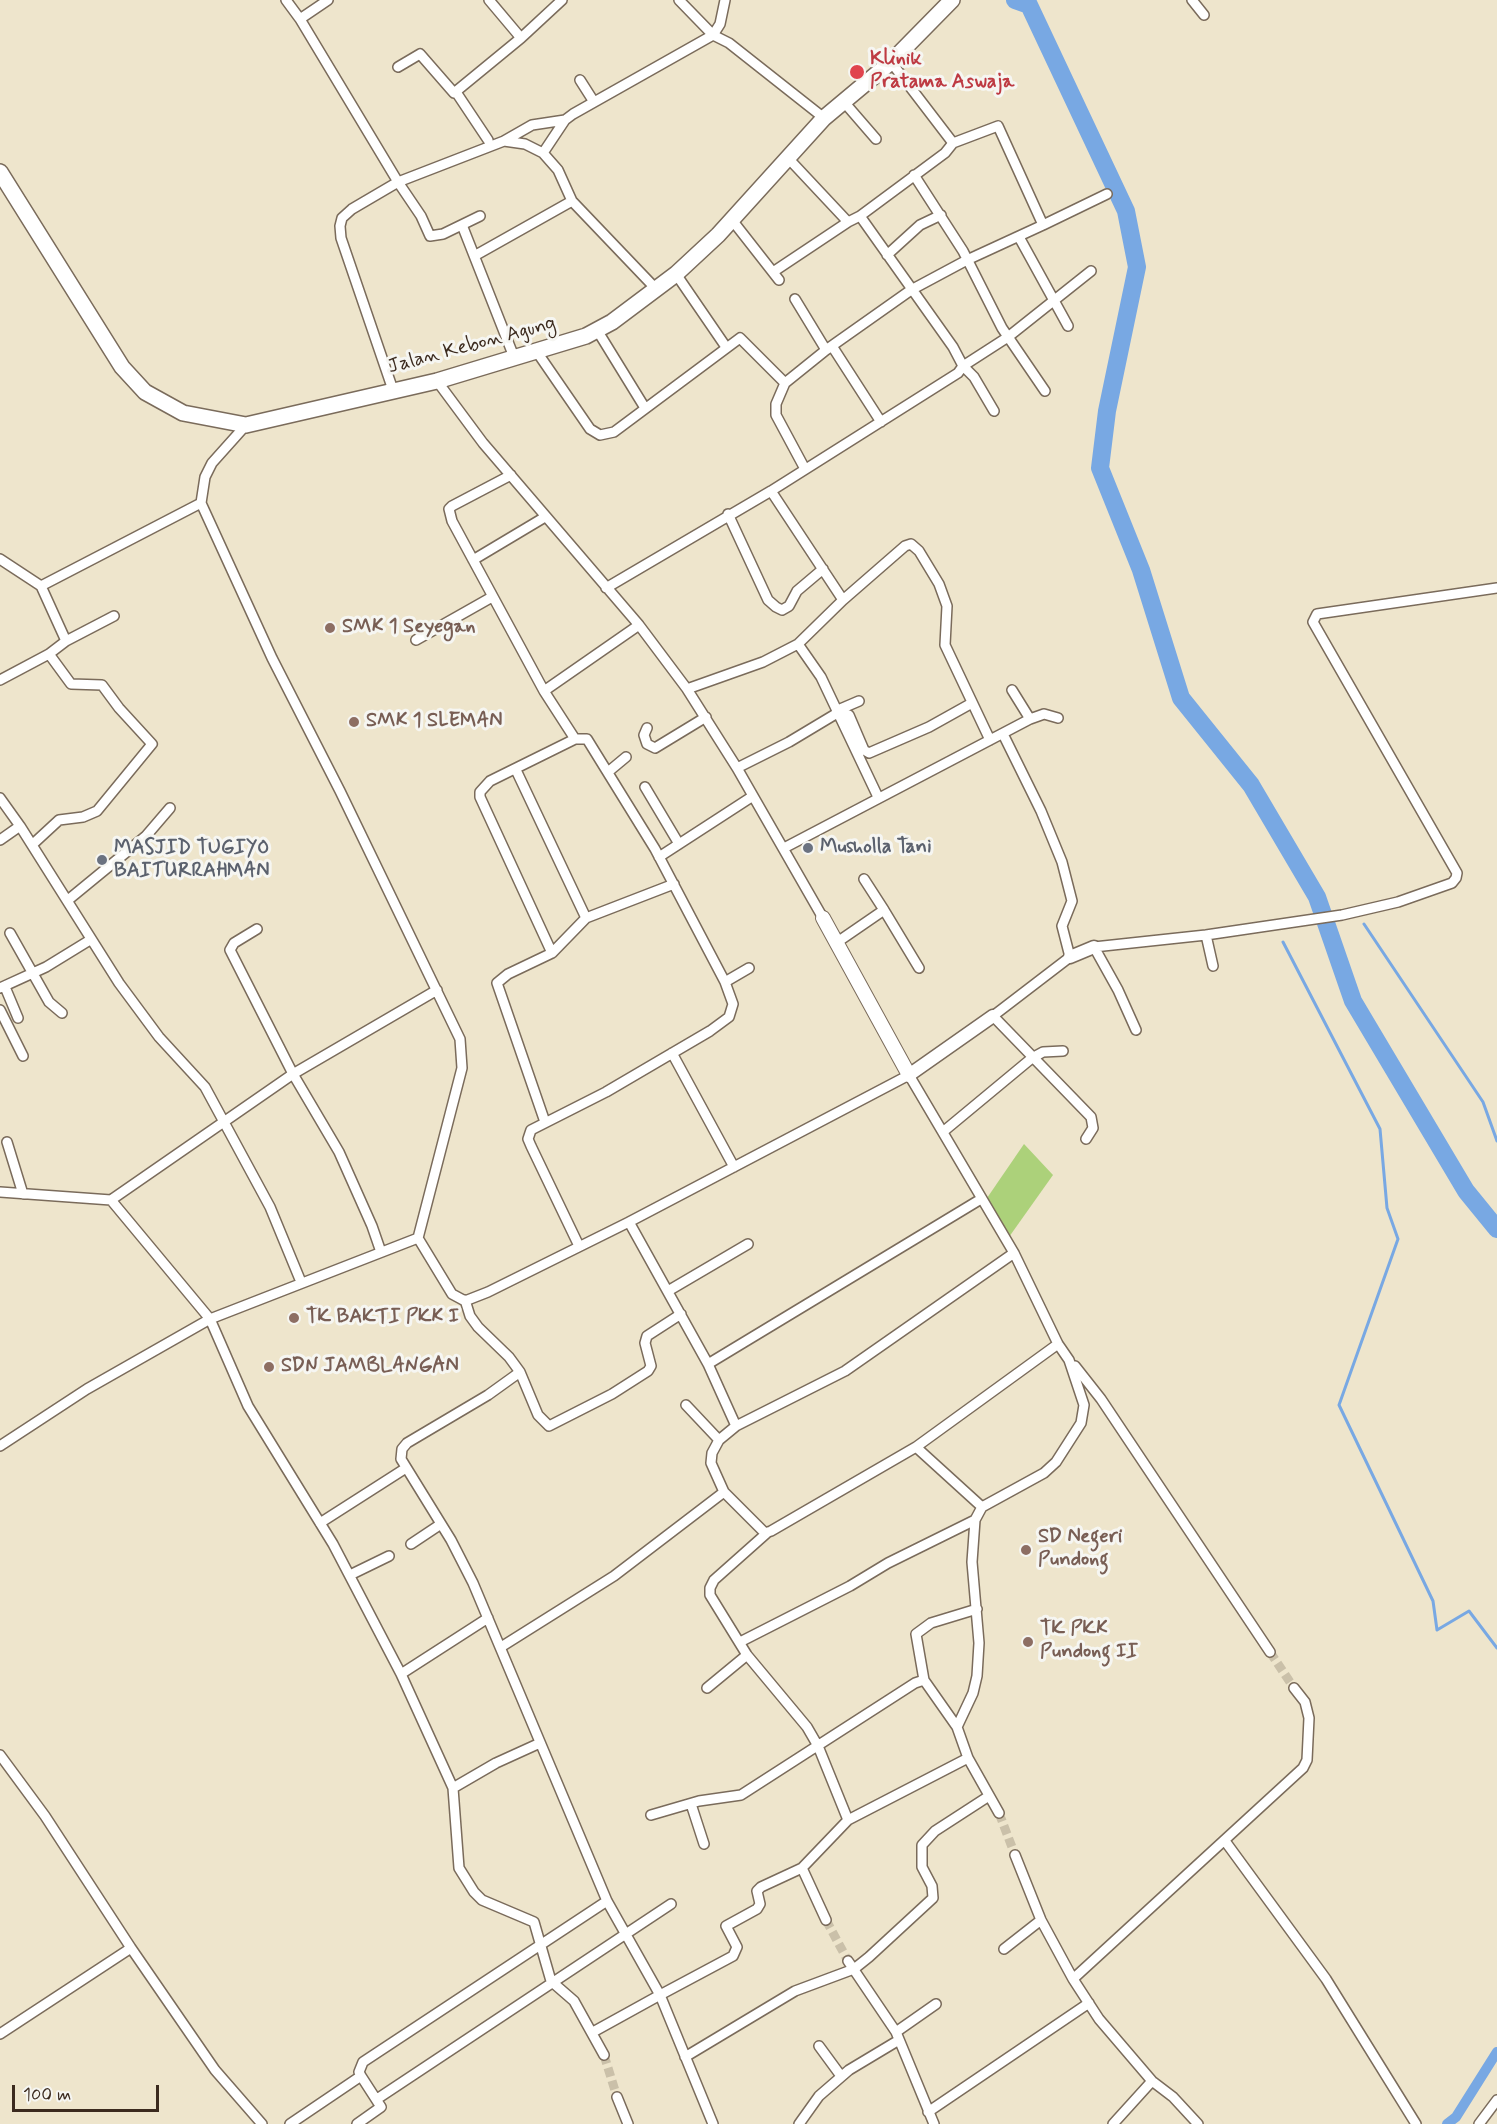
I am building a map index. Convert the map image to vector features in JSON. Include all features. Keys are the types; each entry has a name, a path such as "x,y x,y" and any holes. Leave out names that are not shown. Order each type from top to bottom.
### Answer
{"main road":[{"name":"Jalan Kebon Agung","path":"0,171 122,367 146,393 183,413 246,425 437,381 537,352 597,330 657,290 676,274 732,220 824,118 891,62 952,0"},
{"path":"823,918 909,1075"}],"street":[{"path":"286,0 300,19 398,182 421,216 430,236 443,234 480,216"},
{"path":"300,19 328,0"},
{"path":"489,0 521,38"},
{"path":"398,67 420,54 452,93 456,92 521,38 562,0"},
{"path":"679,0 713,35 729,43 824,118"},
{"path":"393,390 341,238 342,218 352,209 398,182 504,141 532,125 565,120 713,35 720,24 725,0"},
{"path":"1192,0 1204,15"},
{"path":"891,62 953,143"},
{"path":"580,80 594,102"},
{"path":"456,92 488,140"},
{"path":"844,102 876,139"},
{"path":"543,153 565,120"},
{"path":"732,220 761,260 776,276 945,153 953,143 998,126 1043,225"},
{"path":"504,141 525,144 543,153 558,170 572,201 657,290"},
{"path":"788,158 848,222"},
{"path":"914,175 941,215 1008,337 1045,391"},
{"path":"805,468 776,415 776,404 785,383 829,348 911,290 967,260 1107,194"},
{"path":"476,255 572,201"},
{"path":"886,255 920,225 941,215"},
{"path":"860,216 953,346 963,366 974,377 994,411"},
{"path":"462,225 476,255 514,357"},
{"path":"1019,237 1068,327"},
{"path":"606,588 771,490 958,373 963,366 1008,337 1090,272"},
{"path":"676,274 726,347"},
{"path":"795,299 881,422"},
{"path":"597,330 645,408"},
{"path":"537,352 593,432 600,435 614,432 737,339 743,339 785,383"},
{"path":"437,381 483,443 639,626 687,689 737,768 823,918"},
{"path":"246,425 213,463 205,477 201,502 272,657 460,1039 462,1068 418,1238 445,1286 458,1299 465,1300 629,1222 909,1075 993,1016 1070,957 1094,947 1206,935 1342,915 1398,903 1452,883 1457,873 1312,622 1317,614 1497,588"},
{"path":"511,475 450,509 492,597 544,691 575,739"},
{"path":"771,490 843,600"},
{"path":"41,586 201,502"},
{"path":"728,514 768,600 776,607 782,610 789,606 797,591 823,569"},
{"path":"473,560 545,517"},
{"path":"687,689 763,662 798,644 843,600 905,546 916,547 939,584 947,606 945,645 990,740"},
{"path":"0,559 41,586 66,641"},
{"path":"416,640 492,597"},
{"path":"0,680 114,616"},
{"path":"544,691 639,626"},
{"path":"798,644 822,677 878,797"},
{"path":"33,844 59,820 83,817 97,811 152,744 118,708 102,685 71,684 49,654"},
{"path":"1012,690 1030,719"},
{"path":"737,768 789,742 838,711 859,701"},
{"path":"838,711 849,715 864,750 869,753 929,727 972,703"},
{"path":"784,848 1030,719 1044,714 1058,718"},
{"path":"647,728 644,735 647,744 655,748 706,717"},
{"path":"1003,734 1041,811 1062,862 1072,901 1062,926 1070,957"},
{"path":"552,953 480,797 483,787 490,781 575,739 587,739 659,857 725,982 733,1004 729,1017 672,1053 606,1092 531,1130 528,1138 579,1246"},
{"path":"608,772 626,757"},
{"path":"516,770 586,918"},
{"path":"645,787 679,844"},
{"path":"659,857 753,796"},
{"path":"0,798 33,844 90,940 159,1037 205,1087 270,1207 301,1282"},
{"path":"68,900 146,836 170,808"},
{"path":"0,840 20,826"},
{"path":"864,879 919,968"},
{"path":"545,1122 497,983 499,978 552,953 586,918 674,885"},
{"path":"836,942 884,910"},
{"path":"257,929 234,943 230,950 293,1074 339,1152 381,1252"},
{"path":"10,933 49,1002 62,1013"},
{"path":"1206,935 1213,966"},
{"path":"18,1018 3,987 33,973 90,940"},
{"path":"1094,947 1118,990 1136,1030"},
{"path":"725,982 749,968"},
{"path":"0,1192 111,1200 293,1074 437,990"},
{"path":"0,1010 22,1056"},
{"path":"993,1016 1032,1058 1058,1080 1091,1118 1093,1128 1086,1139"},
{"path":"944,1131 1032,1058 1043,1052 1063,1051"},
{"path":"672,1053 734,1167"},
{"path":"909,1075 1014,1253 1058,1344 1101,1399 1270,1652"},
{"path":"7,1142 23,1194"},
{"path":"708,1364 981,1199"},
{"path":"111,1200 210,1319 248,1406 350,1575 401,1674 453,1788 459,1868 474,1892 482,1900 532,1920 551,1981 574,2001 604,2055"},
{"path":"629,1222 708,1364 736,1426"},
{"path":"0,1446 87,1389 210,1319 418,1238"},
{"path":"668,1291 748,1244"},
{"path":"768,1532 762,1530 724,1492 711,1463 712,1453 719,1440 736,1426 846,1371 1014,1253"},
{"path":"465,1300 470,1316 478,1327 509,1357 520,1372 543,1422 549,1426 612,1394 648,1371 651,1366 645,1343 646,1336 681,1314"},
{"path":"848,1820 818,1746 790,1705 747,1655 714,1603 710,1588 714,1580 768,1532 916,1447 1058,1344"},
{"path":"957,1727 974,1693 977,1676 977,1609 972,1562 975,1520 982,1507 1044,1473 1066,1449 1081,1423 1083,1405 1069,1360"},
{"path":"520,1372 488,1395 407,1443 402,1449 401,1459 441,1524 473,1583 607,1901 660,1995 713,2124"},
{"path":"686,1405 719,1440"},
{"path":"916,1447 982,1507"},
{"path":"320,1523 406,1468"},
{"path":"501,1647 614,1576 724,1492"},
{"path":"740,1642 850,1586 888,1563 975,1520"},
{"path":"411,1544 441,1524"},
{"path":"350,1575 389,1556"},
{"path":"977,1609 931,1623 916,1634 924,1680 957,1727 968,1758 999,1813"},
{"path":"401,1674 488,1618"},
{"path":"707,1688 747,1655"},
{"path":"651,1815 691,1804 741,1795 915,1683 924,1680"},
{"path":"1073,1979 1304,1768 1307,1760 1310,1718 1305,1702 1294,1688"},
{"path":"453,1788 496,1763 540,1743"},
{"path":"0,1755 45,1816 130,1948 215,2070 262,2124"},
{"path":"593,2032 609,2026 660,1995 733,1956 737,1947 726,1926 757,1909 760,1904 757,1891 761,1887 802,1868 848,1820 968,1758"},
{"path":"685,2057 795,1990 851,1965 933,1898 932,1886 922,1867 922,1845 935,1832 989,1796"},
{"path":"691,1804 704,1844"},
{"path":"1225,1841 1326,1979 1416,2124"},
{"path":"1015,1855 1041,1920 1073,1979 1089,2003 1152,2081 1173,2097 1198,2124"},
{"path":"802,1868 826,1920"},
{"path":"357,2124 381,2108 359,2072 363,2062 607,1901"},
{"path":"377,2099 551,1981 626,1935 670,1904"},
{"path":"1004,1949 1041,1920"},
{"path":"0,2034 130,1948"},
{"path":"851,1965 897,2036 934,2124"},
{"path":"928,2112 1089,2003"},
{"path":"799,2124 811,2105 841,2076 897,2036 936,2004"},
{"path":"819,2046 841,2076"},
{"path":"290,2124 361,2076"},
{"path":"1113,2124 1152,2081"},
{"path":"617,2097 628,2124"},
{"path":"1479,2124 1497,2100"}],"green space":[{"path":"1024,1144 1053,1175 1009,1237 987,1198"}],"waterway":[{"path":"1015,0 1029,5 1126,211 1137,267 1107,411 1100,468 1141,570 1181,698 1251,785 1317,897 1353,1001 1466,1191 1497,1229"},
{"path":"1364,924 1483,1102 1497,1141"},
{"path":"1283,942 1380,1129 1387,1208 1398,1239 1339,1405 1433,1601 1437,1630 1469,1611 1497,1648"},
{"path":"1447,2124 1456,2117 1497,2052"}],"tunnel":[{"path":"1270,1652 1294,1688"},
{"path":"999,1813 1015,1855"},
{"path":"826,1920 848,1961"},
{"path":"604,2055 617,2097"}],"place":[{"name":"Klinik Pratama Aswaja","path":"857,72"},
{"name":"SMK 1 Seyegan","path":"330,628"},
{"name":"SMK 1 SLEMAN","path":"354,722"},
{"name":"Musholla Tani","path":"808,848"},
{"name":"MASJID TUGIYO BAITURRAHMAN","path":"102,860"},
{"name":"TK BAKTI PKK I","path":"294,1318"},
{"name":"SDN JAMBLANGAN","path":"269,1367"},
{"name":"SD Negeri Pundong","path":"1026,1550"},
{"name":"TK PKK Pundong II","path":"1028,1642"}]}
